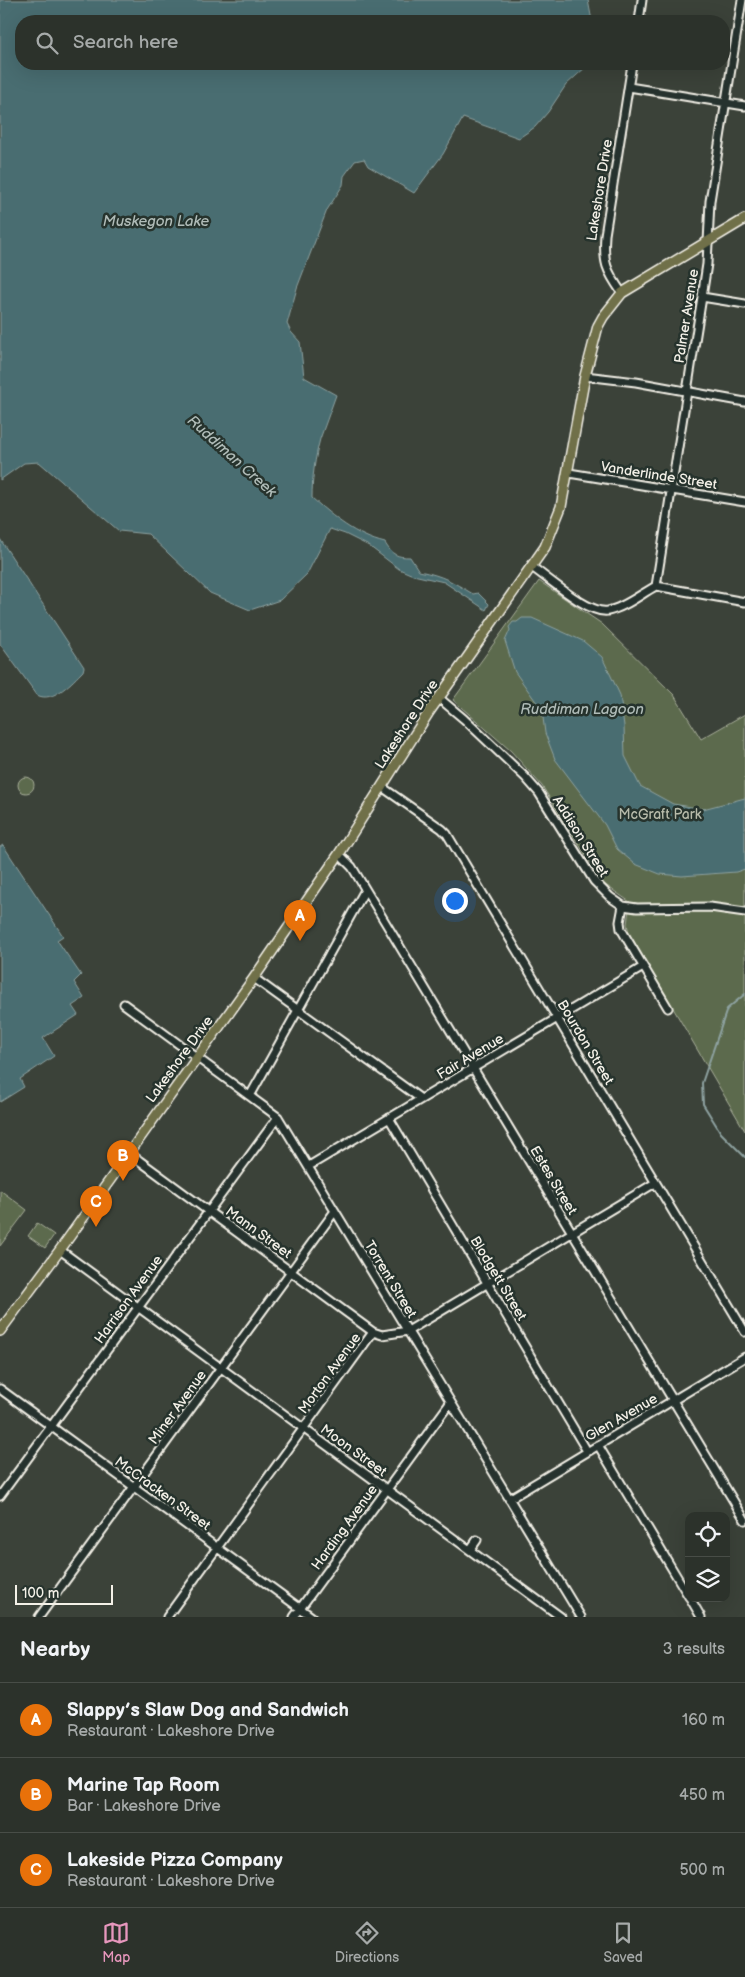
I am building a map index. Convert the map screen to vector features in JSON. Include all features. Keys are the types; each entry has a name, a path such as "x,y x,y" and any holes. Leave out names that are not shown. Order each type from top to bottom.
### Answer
{"main road":[{"path":"622,293 745,220"},
{"name":"Lakeshore Drive","path":"0,1331 254,978 339,854 439,698 545,547 555,527 569,473 585,376 598,326 611,304 622,293"}],"street":[{"path":"640,15 642,0"},
{"name":"Palmer Avenue","path":"656,586 702,297 710,201 743,11 742,0"},
{"name":"Lakeshore Drive","path":"622,293 605,265 603,255 631,70"},
{"path":"629,87 745,106"},
{"path":"702,297 745,304"},
{"path":"585,376 636,382 745,402"},
{"name":"Vanderlinde Street","path":"569,473 745,502"},
{"path":"532,567 595,610 611,610 656,586 745,602"},
{"name":"Addison Street","path":"439,698 525,777 553,814 598,887 623,906"},
{"name":"Bourdon Street","path":"382,787 442,828 447,834 745,1332"},
{"name":"Estes Street","path":"339,854 350,864 745,1520"},
{"path":"250,1096 365,890"},
{"path":"668,1008 620,925 623,906 650,909 710,907 745,912"},
{"name":"Fair Avenue","path":"309,1166 643,967"},
{"path":"254,978 421,1099"},
{"name":"Torrent Street","path":"124,1004 278,1117 581,1617"},
{"name":"Harrison Avenue","path":"0,1496 278,1117"},
{"name":"Blodgett Street","path":"389,1118 588,1451"},
{"name":"Mann Street","path":"129,1153 373,1332"},
{"name":"Morton Avenue","path":"166,1617 373,1332 382,1335 408,1331 655,1183"},
{"name":"Miner Avenue","path":"39,1617 335,1211"},
{"name":"Moon Street","path":"60,1250 561,1617"},
{"name":"Glen Avenue","path":"509,1499 745,1358"},
{"name":"McCracken Street","path":"0,1389 312,1617"},
{"name":"Harding Avenue","path":"294,1617 450,1403"},
{"path":"598,1445 685,1590"},
{"path":"470,1550 477,1540"},
{"path":"692,1602 701,1617"}],"green space":[{"name":"McGraft Park","path":"539,581 602,624 674,695 701,739 745,714 745,1131 629,933 627,924 630,902 604,884 542,786 511,751 453,700"},
{"path":"26,777 32,779 34,785 32,791 26,793 20,791 18,785 20,779"},
{"path":"0,1190 27,1210 0,1246"},
{"path":"37,1223 54,1235 45,1248 28,1236"}],"water":[{"name":"Muskegon Lake","path":"0,0 588,0 591,15 15,15 15,70 583,70 566,85 548,112 535,127 519,138 463,118 443,154 414,193 368,166 364,159 355,161 344,176 343,185 327,210 297,288 287,324 300,342 304,377 336,395 318,446 313,476 312,498 355,531 385,543 395,554 410,557 419,571 447,580 473,594 478,593 489,604 486,610 444,582 413,575 399,569 369,546 330,529 307,574 280,600 250,610 210,593 148,534 119,531 39,462 24,463 0,480"},
{"path":"0,539 84,667 83,671 56,694 43,697 37,695 0,644"},
{"name":"Ruddiman Lagoon","path":"522,618 532,618 583,641 602,657 620,695 625,756 640,786 673,804 703,809 745,798 745,869 736,872 682,876 660,874 635,864 617,849 605,825 555,759 545,733 542,710 515,672 505,641 510,630 509,627 513,622 517,622"},
{"path":"3,845 63,936 57,940 81,975 74,982 84,998 72,1006 78,1015 43,1038 54,1056 20,1079 24,1087 0,1102 0,847"}],"waterway":[{"path":"745,994 727,1009 702,1083 703,1104 721,1133 745,1157"}],"place":[{"name":"Slappy’s Slaw Dog and Sandwich","path":"300,941"},
{"name":"Marine Tap Room","path":"123,1181"},
{"name":"Lakeside Pizza Company","path":"96,1227"}],"water label":[{"name":"Ruddiman Creek","path":"232,456"}]}
